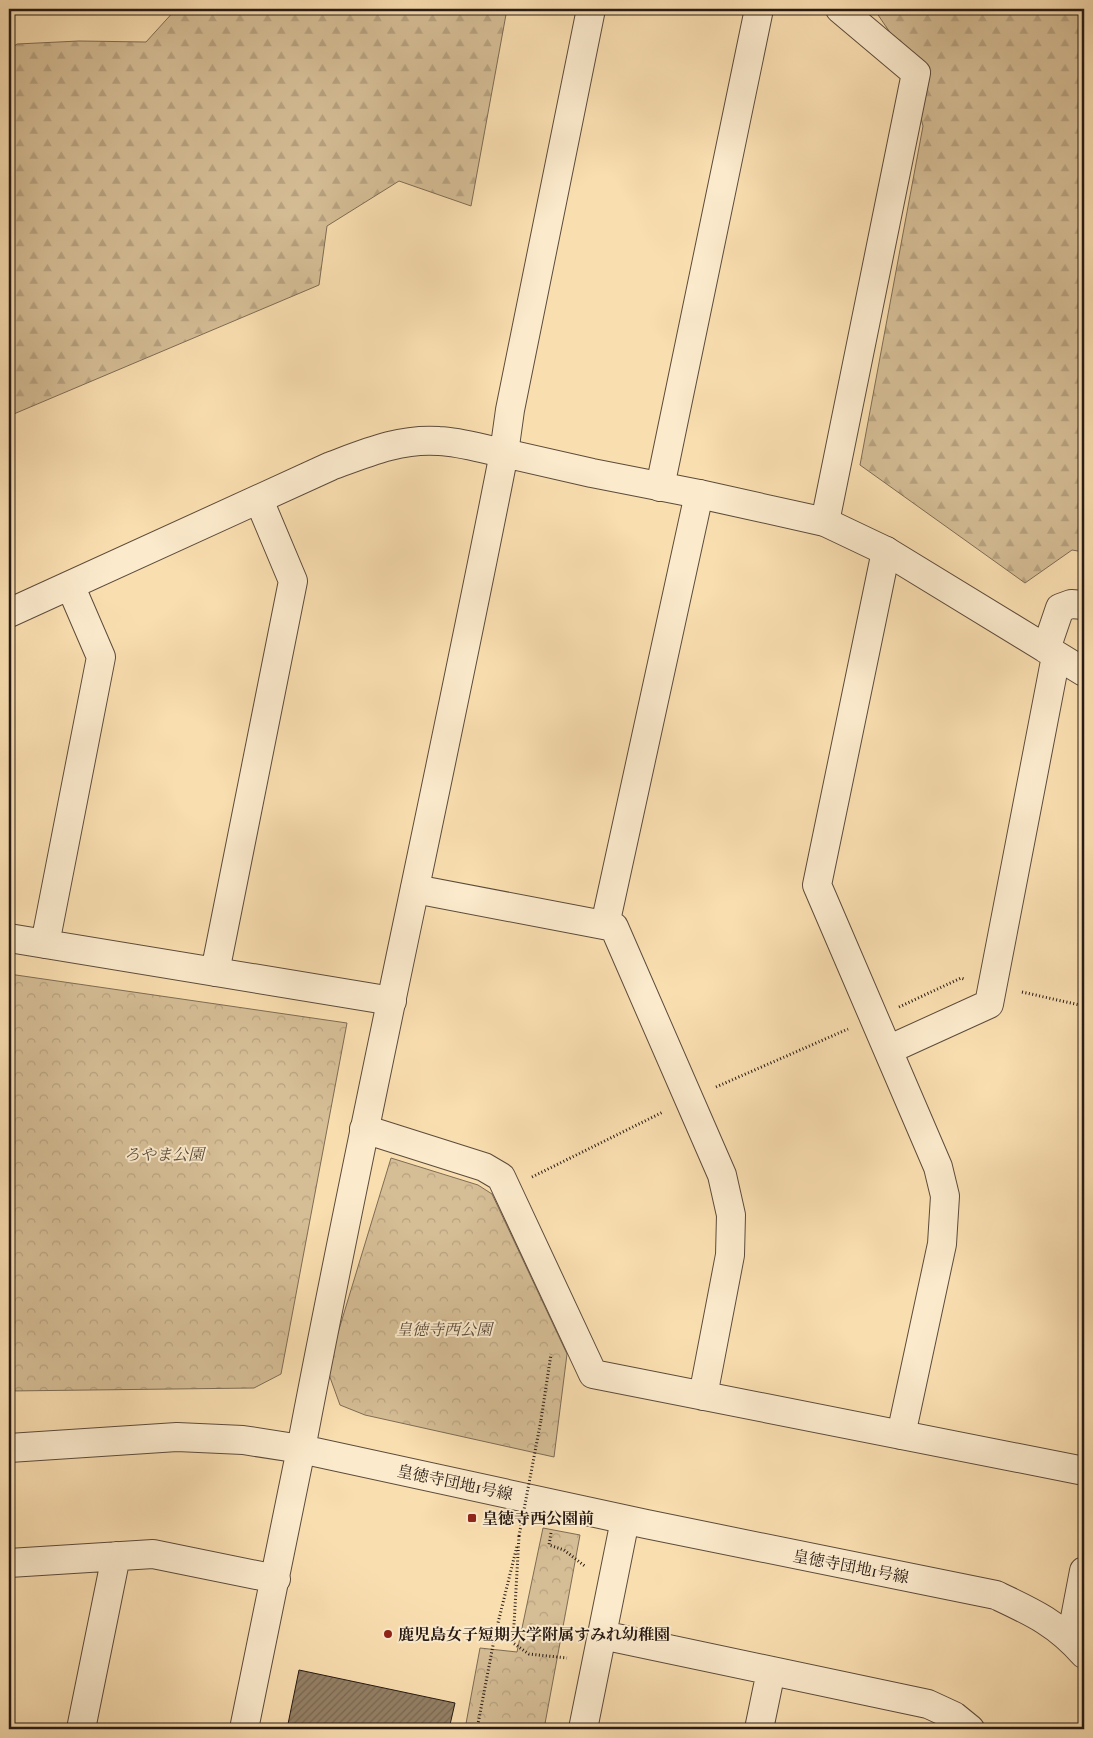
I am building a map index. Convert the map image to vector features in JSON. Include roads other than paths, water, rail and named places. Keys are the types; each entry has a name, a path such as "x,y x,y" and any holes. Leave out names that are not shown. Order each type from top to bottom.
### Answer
{"street":[{"path":"244,1729 276,1579 364,1129 504,453 510,410 591,9"},
{"path":"660,487 758,9"},
{"path":"825,522 916,73 840,9"},
{"path":"9,613 332,466 378,448 404,442 439,441 700,494 825,522 886,551 1084,672"},
{"path":"605,925 700,494"},
{"path":"215,972 293,581 259,500"},
{"path":"886,551 817,885 938,1167 945,1196 942,1244 901,1435"},
{"path":"45,944 101,657 70,585"},
{"path":"888,1050 989,1004 1060,608 1071,604 1084,605"},
{"path":"415,889 614,927 722,1175 731,1215 730,1255 703,1396"},
{"path":"9,938 392,1001"},
{"path":"364,1129 484,1167 501,1177 593,1374 1084,1471"},
{"name":"皇徳寺団地1号線","path":"9,1448 177,1437 243,1440 301,1449 625,1520 996,1595 1034,1612 1054,1624 1078,1646"},
{"path":"582,1729 625,1520"},
{"path":"9,1563 153,1554 276,1579"},
{"path":"81,1729 116,1556"},
{"path":"1078,1646 1084,1571"},
{"path":"602,1635 928,1704 954,1716 970,1729"},
{"path":"759,1729 771,1671"}],"place":[{"name":"皇徳寺西公園前","path":"472,1518"},
{"name":"鹿児島女子短期大学附属すみれ幼稚園","path":"388,1634"}],"park label":[{"name":"ろやま公園","path":"164,1154"},
{"name":"皇徳寺西公園","path":"444,1329"}]}
